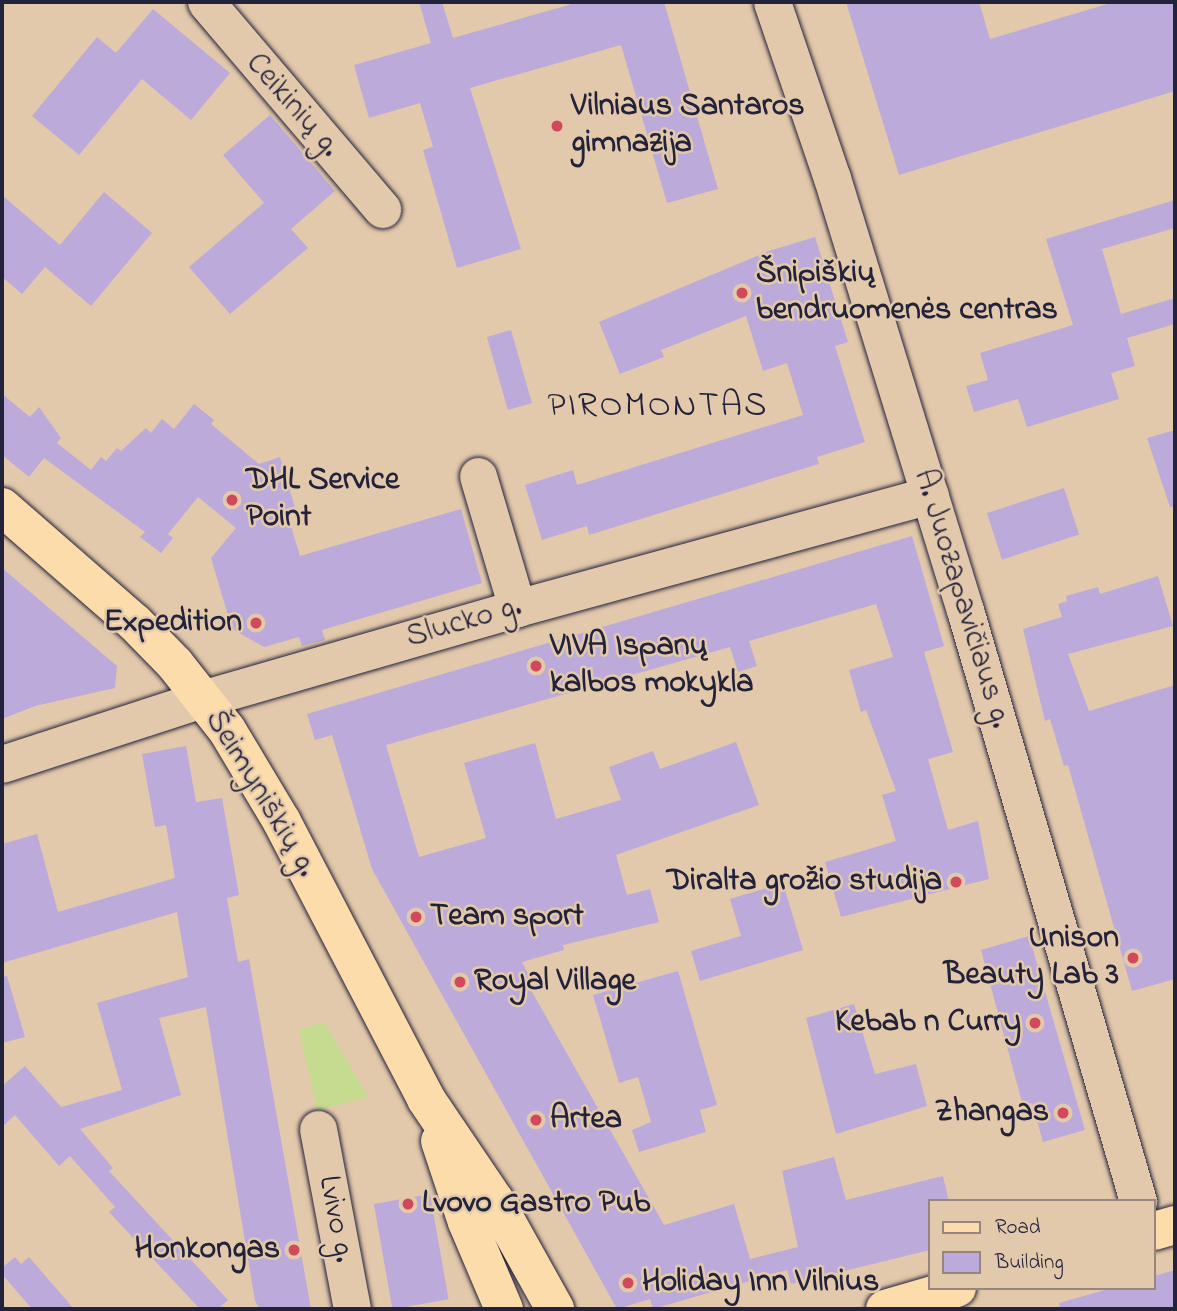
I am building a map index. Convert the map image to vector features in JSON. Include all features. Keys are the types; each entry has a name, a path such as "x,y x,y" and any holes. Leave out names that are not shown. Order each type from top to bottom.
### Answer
{"main road":[{"name":"Šeimyniškių g.","path":"2,507 135,623 202,699 246,759 282,822 426,1099 495,1201 555,1309"},
{"name":"Šeimyniškių g.","path":"426,1099 467,1223 504,1309"},
{"path":"1156,1230 1175,1225"},
{"path":"885,1309 950,1290"}],"street":[{"name":"Ceikinių g.","path":"206,2 382,209"},
{"name":"A. Juozapavičiaus g.","path":"772,2 930,495 1137,1199"},
{"path":"478,477 517,608"},
{"name":"Slucko g.","path":"2,764 202,699 517,608 930,495"},
{"name":"Lvivo g.","path":"318,1129 352,1309"}],"green space":[{"path":"324,1022 368,1097 317,1111 299,1030"}],"building":[{"path":"419,2 442,2 453,38 579,2 664,2 718,189 667,203 621,45 470,88 521,249 457,268 423,150 433,147 420,103 369,118 354,65 431,43"},
{"path":"846,2 979,2 990,39 1114,2 1175,2 1175,91 899,175"},
{"path":"153,9 230,73 191,120 142,79 79,155 32,116 97,37 116,53"},
{"path":"270,115 335,191 291,229 308,248 230,314 189,267 264,203 223,155"},
{"path":"104,192 152,233 91,306 45,267 22,294 2,277 2,195 60,245"},
{"path":"1175,200 1175,228 1102,249 1121,314 1175,298 1175,324 1127,338 1135,366 1111,373 1119,399 1027,427 1018,399 974,412 966,386 988,380 980,353 1073,325 1046,239"},
{"path":"815,237 848,342 835,346 865,442 817,457 819,464 589,535 587,526 542,540 525,485 573,470 577,485 803,415 787,363 763,371 746,316 661,350 664,357 620,374 599,322 769,251"},
{"path":"511,330 532,403 508,410 487,337"},
{"path":"2,394 30,417 39,407 61,438 57,443 91,470 101,457 106,461 117,448 121,451 146,428 151,433 162,419 174,429 194,404 214,420 211,424 259,464 280,457 296,511 287,513 300,556 461,509 482,583 322,630 325,640 302,646 299,637 264,647 232,629 211,558 236,528 198,497 168,534 173,538 161,553 140,537 145,532 44,458 29,477 2,455"},
{"path":"1175,430 1175,506 1170,507 1147,438"},
{"path":"1064,488 1079,535 1002,560 987,513"},
{"path":"912,536 944,646 924,652 953,752 928,759 948,830 978,821 989,879 841,917 825,862 896,841 882,795 896,791 866,710 861,712 849,670 893,657 876,604 749,641 757,666 738,672 730,647 386,745 419,857 486,838 464,763 535,743 556,819 621,800 609,767 653,751 660,769 736,742 759,805 616,855 627,895 650,889 659,922 563,945 564,950 522,962 535,988 531,990 664,1225 734,1204 750,1259 798,1247 782,1171 834,1157 846,1200 943,1176 949,1199 928,1199 928,1250 791,1284 787,1270 653,1309 650,1299 617,1309 372,869 332,735 315,740 307,714"},
{"path":"2,568 117,666 115,688 35,706 2,719"},
{"path":"1158,576 1173,626 1068,654 1089,711 1175,685 1175,979 1132,991 1068,765 1064,766 1050,719 1045,721 1023,629 1062,617 1058,604 1067,601 1066,596 1098,587 1100,594"},
{"path":"186,746 196,802 222,798 239,895 227,898 238,962 249,959 311,1309 260,1309 255,1301 206,1007 159,1018 181,1095 80,1129 113,1168 109,1171 228,1300 218,1309 200,1309 109,1212 115,1207 70,1156 59,1166 15,1115 2,1127 2,1086 25,1066 61,1107 122,1090 97,1003 188,977 177,912 2,963 2,844 37,834 58,912 175,878 166,825 155,827 142,754"},
{"path":"783,883 803,950 700,981 691,951 741,936 730,899"},
{"path":"1029,936 1085,1130 1043,1142 1032,1103 1023,1106 981,950"},
{"path":"678,971 717,1105 700,1110 706,1132 639,1152 632,1130 651,1122 638,1077 619,1083 593,995"},
{"path":"7,976 25,1037 2,1043 2,977"},
{"path":"854,1004 875,1074 916,1064 927,1106 836,1134 806,1018"},
{"path":"430,1194 449,1299 392,1309 374,1204"},
{"path":"15,1257 21,1264 29,1257 74,1309 32,1309 2,1274 2,1268"},
{"path":"1175,1270 1175,1309 1060,1309 1059,1303 1105,1290 1156,1290 1156,1275"}],"place":[{"name":"Vilniaus Santaros gimnazija","path":"557,126"},
{"name":"Šnipiškių bendruomenės centras","path":"742,293"},
{"name":"DHL Service Point","path":"232,500"},
{"name":"Expedition","path":"256,623"},
{"name":"VIVA Ispanų kalbos mokykla","path":"536,666"},
{"name":"Diralta grožio studija","path":"956,882"},
{"name":"Team sport","path":"416,917"},
{"name":"Unison Beauty Lab 3","path":"1133,958"},
{"name":"Royal Village","path":"460,982"},
{"name":"Kebab n Curry","path":"1035,1023"},
{"name":"Zhangas","path":"1063,1113"},
{"name":"Artea","path":"536,1120"},
{"name":"Lvovo Gastro Pub","path":"408,1204"},
{"name":"Honkongas","path":"294,1250"},
{"name":"Holiday Inn Vilnius","path":"628,1283"}],"district":[{"name":"PIROMONTAS","path":"658,407"}]}
